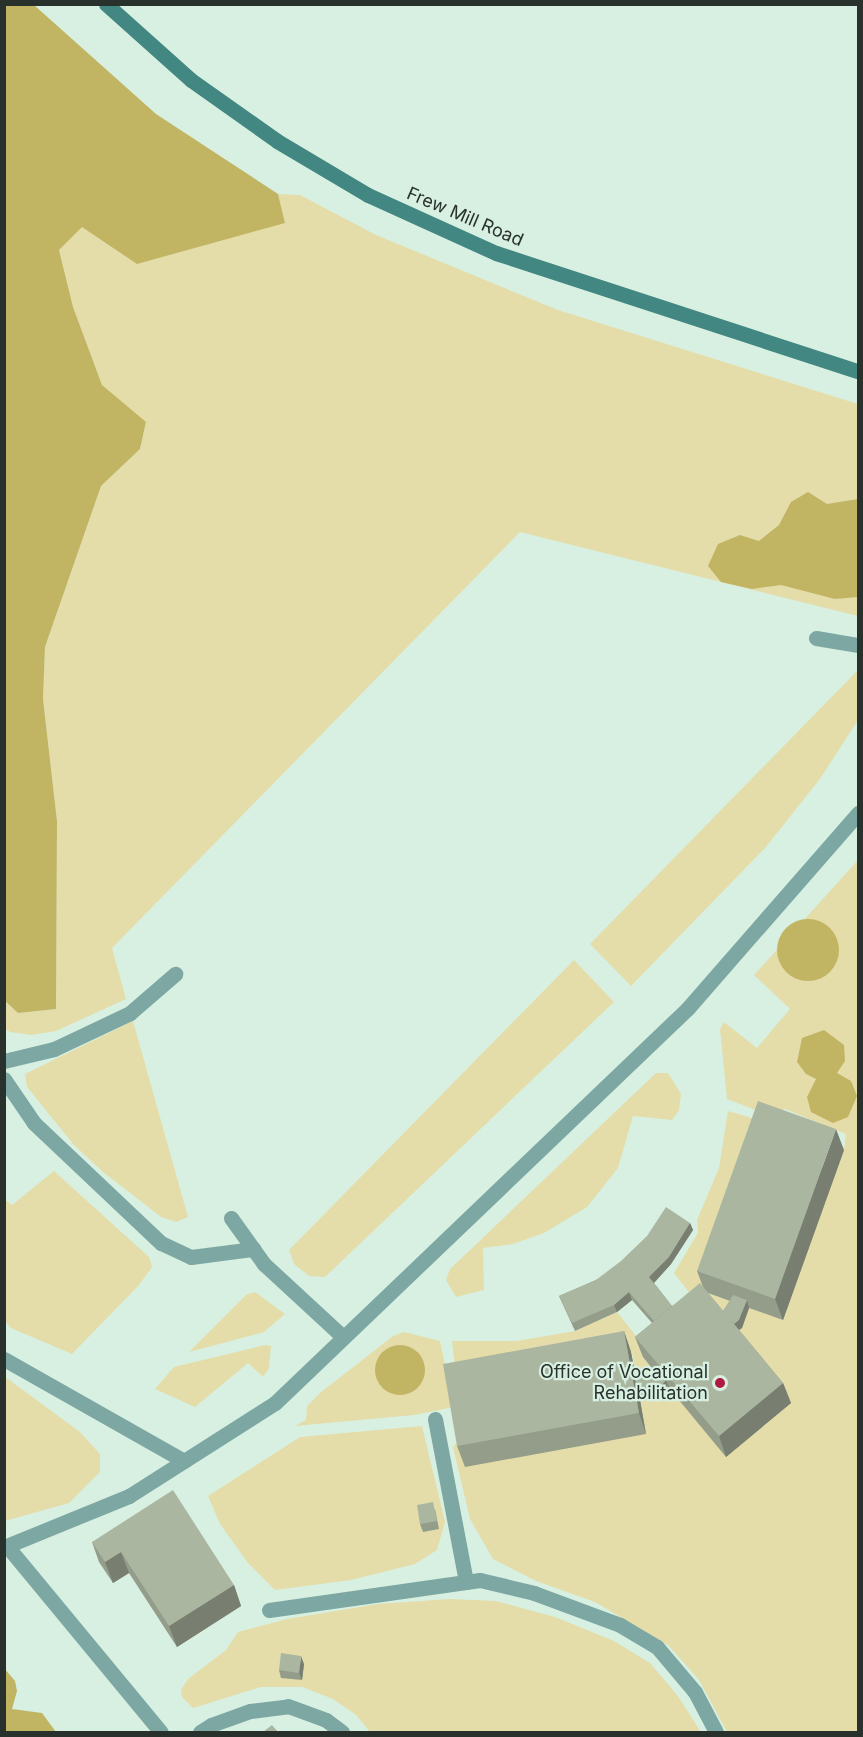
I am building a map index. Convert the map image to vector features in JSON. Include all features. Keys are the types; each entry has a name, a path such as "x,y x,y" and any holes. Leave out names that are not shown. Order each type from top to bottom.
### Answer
{"street":[{"name":"Frew Mill Road","path":"106,4 191,80 277,141 368,195 496,253 858,370"},
{"path":"816,638 858,645"},
{"path":"161,1732 152,1726 6,1546 129,1496 274,1403 688,1008 858,813"},
{"path":"4,1060 54,1049 130,1013 175,974"},
{"path":"4,1079 34,1123 161,1242 191,1257 253,1249"},
{"path":"231,1218 264,1264 344,1337"},
{"path":"4,1359 184,1461"},
{"path":"435,1419 466,1582"},
{"path":"269,1610 480,1580 534,1593 620,1625 657,1647 695,1692 716,1732"},
{"path":"200,1732 211,1725 250,1711 288,1706 326,1720 342,1732"}],"shaded area":[{"path":"4,5 34,5 156,114 278,194 285,223 137,264 82,227 59,250 73,307 102,385 146,422 140,449 101,486 45,647 43,699 57,821 56,1009 18,1013 4,1000"},
{"path":"278,194 300,195 376,235 558,310 858,404 858,616 520,532 112,948 126,999 56,1031 31,1035 10,1032 5,1029 4,1000 18,1013 56,1009 57,821 43,699 45,647 101,486 140,449 146,423 102,385 73,307 59,250 81,227 285,223"},
{"path":"808,492 827,504 858,499 858,597 835,599 781,585 752,589 721,582 708,566 718,544 740,535 759,541 779,525 791,502"},
{"path":"858,670 858,720 820,779 765,848 631,986 590,944"},
{"path":"858,860 858,1732 727,1732 699,1680 669,1646 595,1602 536,1581 493,1559 470,1519 453,1447 460,1439 646,1434 640,1401 660,1399 742,1328 749,1308 844,1150 846,1134 785,1109 771,1116 727,1099 720,1029 724,1022 757,1048 790,1009 754,975"},
{"path":"808,919 820,921 830,928 837,938 839,950 837,962 830,972 820,979 808,981 796,979 786,972 779,962 777,950 779,938 786,928 796,921"},
{"path":"574,960 614,1002 325,1277 309,1276 294,1264 289,1250"},
{"path":"133,1021 188,1217 176,1222 161,1217 103,1172 74,1145 27,1087 25,1074"},
{"path":"824,1030 844,1045 845,1061 837,1073 851,1081 857,1096 848,1117 833,1123 811,1112 807,1097 816,1079 806,1074 797,1062 802,1038"},
{"path":"656,1073 668,1073 681,1094 679,1110 672,1120 633,1116 618,1168 587,1207 544,1233 513,1244 483,1248 484,1290 456,1297 446,1280 450,1269"},
{"path":"728,1111 766,1122 705,1292 736,1303 730,1315 702,1309 674,1273 698,1233 697,1220 719,1168"},
{"path":"54,1171 149,1257 152,1267 139,1285 72,1354 11,1328 5,1321 5,1200 12,1205"},
{"path":"255,1292 285,1314 264,1332 189,1352 246,1295"},
{"path":"617,1312 649,1352 661,1379 638,1387 632,1352 457,1383 452,1341 517,1341 575,1331"},
{"path":"404,1332 440,1341 454,1407 414,1415 295,1426 306,1420 307,1406 320,1393 393,1336"},
{"path":"265,1345 271,1346 269,1368 263,1377 248,1363 195,1407 155,1389 174,1367"},
{"path":"400,1345 414,1349 421,1356 425,1370 421,1384 414,1391 400,1395 386,1391 379,1384 375,1370 379,1356 386,1349"},
{"path":"4,1376 80,1432 100,1454 100,1472 69,1503 5,1521"},
{"path":"422,1426 445,1522 437,1550 415,1564 351,1580 275,1590 248,1563 220,1524 208,1496 300,1437"},
{"path":"450,1599 496,1601 555,1617 614,1641 650,1663 678,1696 701,1732 370,1732 356,1715 333,1699 302,1687 261,1687 193,1708 182,1697 181,1690 188,1679 226,1650 238,1632 287,1619 378,1604"},
{"path":"4,1668 15,1681 17,1691 12,1709 42,1713 56,1732 5,1732"}],"building":[{"path":"758,1101 836,1129 775,1299 697,1271"},
{"path":"666,1207 690,1223 669,1257 649,1277 672,1306 654,1321 629,1292 614,1305 572,1323 559,1296 596,1280 621,1261 647,1236"},
{"name":"Office of Vocational Rehabilitation","path":"700,1283 783,1383 719,1436 635,1337"},
{"path":"733,1295 747,1300 739,1320 734,1324 723,1311"},
{"path":"624,1331 639,1413 457,1446 443,1364"},
{"path":"659,1371 666,1380 657,1391 638,1393 635,1379"},
{"path":"173,1490 234,1585 169,1626 121,1552 105,1562 92,1542"},
{"path":"433,1502 437,1521 420,1524 417,1505"},
{"path":"281,1653 301,1656 299,1673 279,1670"},
{"path":"272,1725 278,1732 263,1732"}],"place":[{"name":"Office of Vocational Rehabilitation","path":"720,1383"}]}
